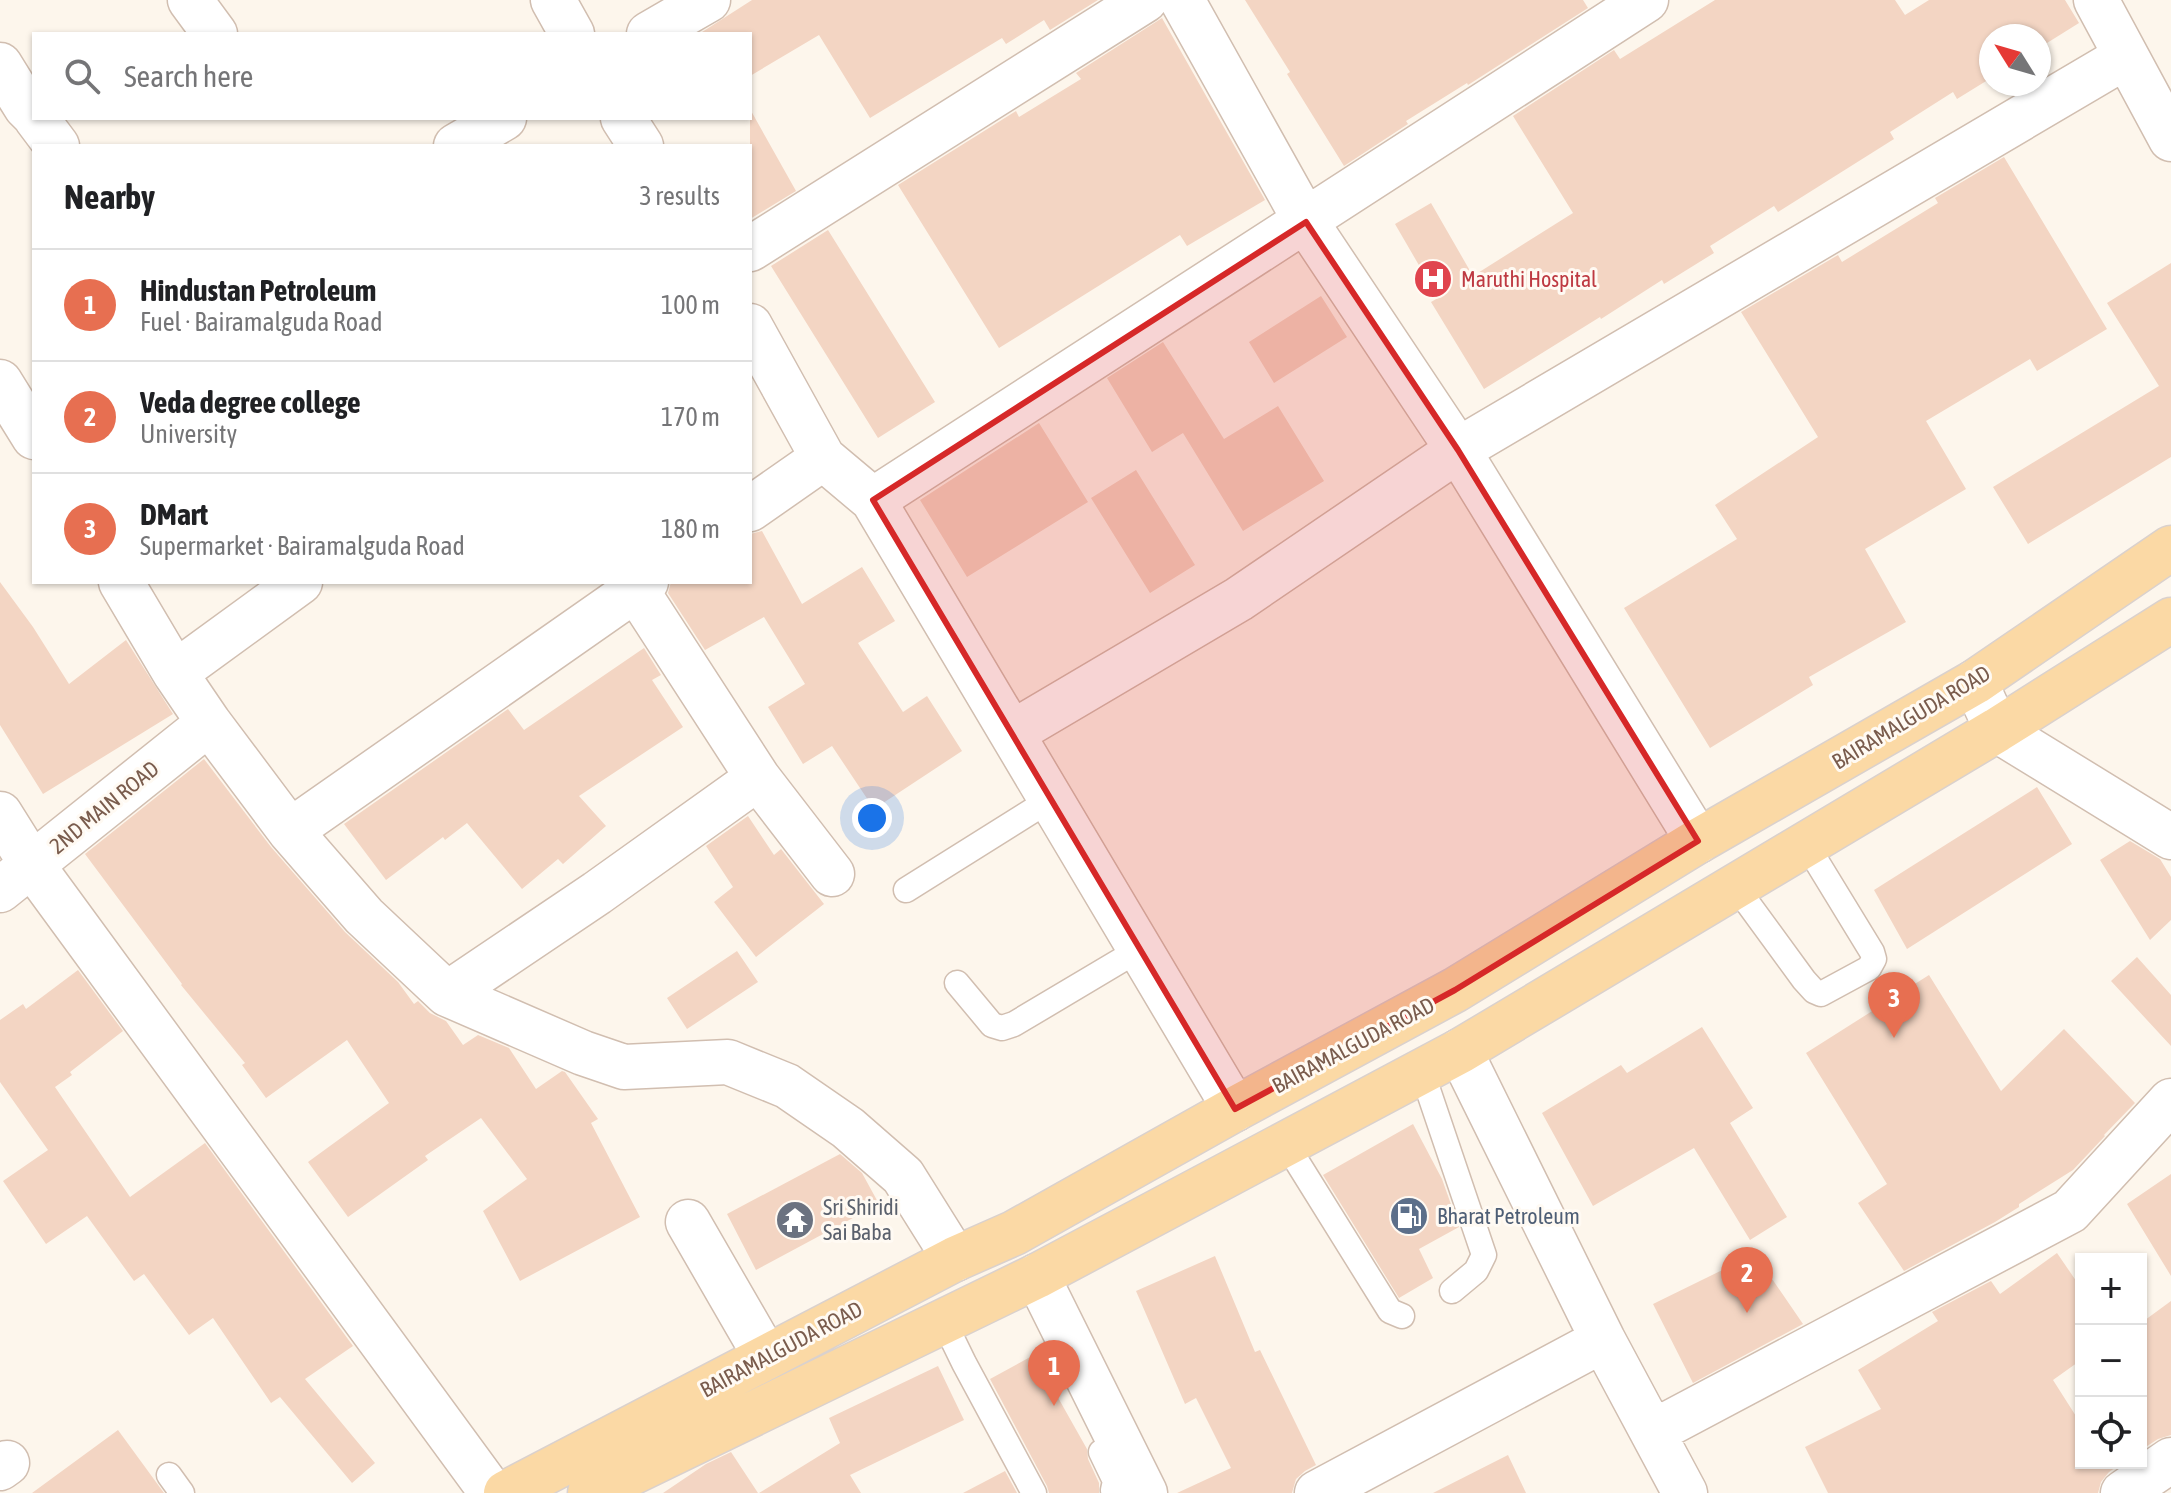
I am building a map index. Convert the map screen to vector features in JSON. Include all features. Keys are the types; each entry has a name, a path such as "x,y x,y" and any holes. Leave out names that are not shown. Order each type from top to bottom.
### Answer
{"main road":[{"name":"BAIRAMALGUDA ROAD","path":"506,1493 955,1259 1014,1233 1455,990 1698,841 1975,682 2171,548"},
{"name":"BAIRAMALGUDA ROAD","path":"590,1493 1028,1280 1422,1072 1997,730 2171,620"}],"street":[{"path":"190,0 214,32"},
{"path":"553,0 571,32"},
{"path":"652,32 708,0"},
{"path":"752,248 1145,0"},
{"path":"1182,0 1306,222 1458,450 1698,841"},
{"path":"873,500 1646,0"},
{"path":"2096,0 2171,139"},
{"path":"1012,733 1239,599 1458,450 2125,57"},
{"path":"0,65 32,114"},
{"path":"37,120 55,144"},
{"path":"459,144 501,120"},
{"path":"624,120 640,144"},
{"path":"752,330 823,458 873,500 1235,1109"},
{"path":"15,389 32,432"},
{"path":"752,508 823,458"},
{"path":"122,584 175,673 290,831 364,916 447,994 583,1053 624,1067 728,1062 787,1086 848,1128 903,1176 955,1259"},
{"path":"175,673 297,584"},
{"path":"290,831 638,584 758,778 832,874"},
{"path":"1975,682 1997,730 2171,837"},
{"name":"2ND MAIN ROAD","path":"16,878 209,723"},
{"path":"447,994 597,893 758,778"},
{"path":"0,814 16,878 492,1493"},
{"path":"1460,1051 1603,1340 1685,1493"},
{"path":"1653,1432 2070,1211 2171,1102"},
{"path":"688,1222 766,1357"},
{"path":"1028,1280 1129,1491"},
{"path":"1317,1493 1603,1340"},
{"path":"2123,1493 2171,1460"}],"lane":[{"path":"906,890 1051,799"},
{"path":"1736,887 1814,991 1821,994 1869,968 1874,959 1872,952 1806,844"},
{"path":"957,983 992,1025 1002,1028 1014,1024 1140,949"},
{"path":"1422,1072 1484,1255 1476,1271 1452,1291"},
{"path":"1286,1144 1390,1311 1402,1316"},
{"path":"944,1322 1034,1493"}],"highlighted area":[{"path":"1306,222 1458,450 1698,841 1455,990 1235,1109 873,500"}],"building":[{"path":"752,0 1098,0 1050,30 1044,20 1006,44 1002,38 870,118 819,35 752,75 752,32 702,32"},
{"path":"1245,0 1583,0 1588,8 1406,121 1408,124 1344,166"},
{"path":"1715,0 1895,0 1905,15 1929,0 2065,0 2079,23 2051,40 2051,24 1979,24 1979,85 1957,99 1953,92 1890,132 1894,139 1778,212 1774,206 1710,246 1714,253 1664,284 1662,280 1484,389 1431,302 1438,298 1395,224 1431,203 1473,276 1573,213 1513,116 1614,50 1620,59"},
{"path":"1162,18 1265,200 1187,246 1180,235 999,348 898,185 1016,111 1019,117 1081,79 1076,73"},
{"path":"752,113 796,191 752,218 752,144"},
{"path":"2004,157 2107,329 2037,371 2030,359 1926,421 1966,489 1865,549 1906,622 1809,677 1813,685 1710,748 1624,608 1737,539 1715,505 1818,437 1741,312 1838,255 1842,262 1938,203 1935,198"},
{"path":"828,230 935,402 878,438 771,266"},
{"path":"2171,263 2171,457 2028,544 1993,487 2159,386 2107,303"},
{"path":"1321,296 1347,337 1274,383 1249,342"},
{"path":"1163,342 1224,439 1278,406 1324,481 1243,531 1183,433 1152,452 1107,378"},
{"path":"1039,423 1088,502 967,577 920,500"},
{"path":"1136,470 1195,565 1150,593 1091,498"},
{"path":"762,531 802,604 862,567 895,621 858,643 903,712 927,696 962,751 874,809 832,746 803,764 768,707 805,684 764,617 705,650 668,593 670,584 752,584 752,534"},
{"path":"0,582 69,684 126,640 173,714 43,794 0,725"},
{"path":"644,648 661,675 652,680 683,727 579,796 606,826 563,864 558,859 522,889 467,823 386,880 344,824 508,709 524,730"},
{"path":"204,759 271,847 345,932 398,982 414,1004 418,1001 430,1013 446,1021 463,1045 478,1035 509,1048 536,1089 565,1072 598,1119 591,1123 640,1217 520,1281 483,1211 527,1179 481,1118 425,1156 428,1160 348,1217 308,1162 389,1103 347,1040 266,1098 242,1065 245,1063 181,985 85,854"},
{"path":"2037,787 2072,844 1907,949 1874,890"},
{"path":"748,816 774,855 781,849 824,904 756,957 714,902 733,887 706,846"},
{"path":"2130,841 2160,859 2171,877 2171,920 2150,940 2100,860"},
{"path":"737,951 758,982 687,1029 667,998"},
{"path":"2137,957 2171,995 2171,1046 2111,981"},
{"path":"78,970 123,1031 55,1087 130,1197 205,1143 353,1346 305,1379 375,1463 352,1483 280,1397 271,1403 213,1318 189,1335 144,1274 134,1281 87,1216 46,1244 3,1181 48,1150 0,1082 0,1020 23,1004 26,1009"},
{"path":"1929,975 2001,1091 2064,1029 2135,1103 2073,1170 1995,1222 1904,1271 1858,1203 1887,1184 1806,1053"},
{"path":"1702,1027 1753,1108 1730,1123 1787,1217 1750,1240 1694,1148 1593,1206 1542,1113 1621,1065 1627,1073"},
{"path":"1413,1124 1442,1179 1459,1227 1419,1249 1433,1278 1399,1298 1323,1175"},
{"path":"840,1154 862,1173 879,1204 756,1270 727,1214"},
{"path":"2171,1174 2171,1276 2127,1204"},
{"path":"2057,1253 2075,1279 2075,1364 2053,1380 2075,1415 2075,1469 2113,1469 2101,1482 2098,1493 1828,1493 1805,1447 1881,1409 1858,1370 1938,1321 1932,1312 1991,1281 2000,1294"},
{"path":"1755,1254 1803,1324 1693,1383 1653,1304"},
{"path":"1215,1256 1255,1352 1260,1350 1316,1465 1296,1479 1292,1493 1177,1493 1231,1468 1196,1398 1185,1404 1136,1291"},
{"path":"2171,1301 2171,1435 2147,1446 2147,1325 2147,1319"},
{"path":"1034,1355 1087,1449 1099,1483 1099,1493 1049,1493 990,1379"},
{"path":"938,1366 964,1420 850,1475 861,1493 759,1493 840,1443 829,1418"},
{"path":"118,1430 164,1493 32,1493"},
{"path":"731,1452 758,1493 663,1493 706,1464"},
{"path":"1508,1455 1526,1493 1433,1493"},
{"path":"1005,1471 1017,1493 963,1493"}],"place":[{"name":"Maruthi Hospital","path":"1433,279"},
{"name":"DMart","path":"1894,1038"},
{"name":"Bharat Petroleum","path":"1409,1216"},
{"name":"Sri Shiridi Sai Baba","path":"795,1220"},
{"name":"Veda degree college","path":"1747,1313"},
{"name":"Hindustan Petroleum","path":"1054,1406"}]}
